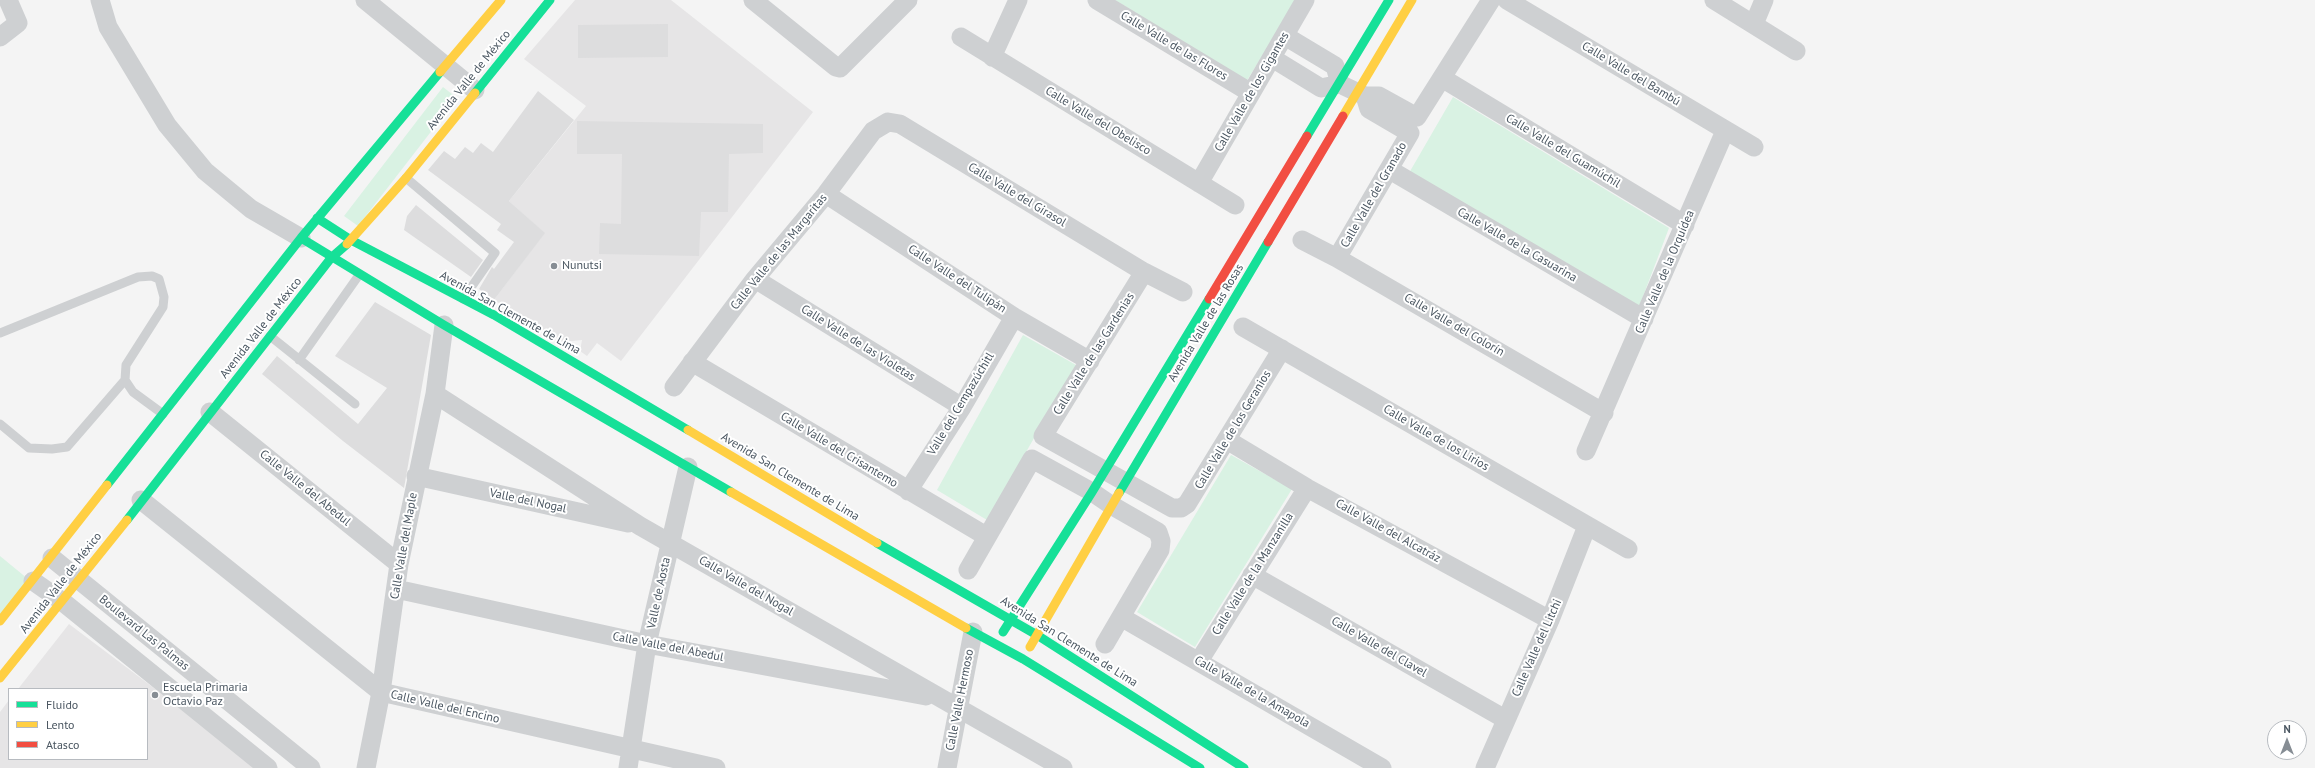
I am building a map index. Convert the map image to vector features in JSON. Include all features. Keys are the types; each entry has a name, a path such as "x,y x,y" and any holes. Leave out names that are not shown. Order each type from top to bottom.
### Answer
{"street":[{"path":"4,27 18,23 8,0"},
{"path":"100,0 108,27 167,125 205,171 251,209 444,326 973,632 1023,659 1200,768"},
{"path":"365,0 475,90"},
{"name":"Avenida Valle de México","path":"0,621 52,558 317,218 501,0"},
{"name":"Avenida Valle de México","path":"0,678 63,602 140,500 331,258 351,240 406,178 475,90 550,0"},
{"path":"753,0 836,67 844,66 908,0"},
{"path":"992,57 1018,0"},
{"name":"Calle Valle de las Flores","path":"1097,0 1251,93"},
{"name":"Calle Valle de los Gigantes","path":"1199,183 1285,36 1304,0"},
{"name":"Avenida Valle de las Rosas","path":"995,643 1105,471 1340,84 1389,0"},
{"name":"Avenida Valle de las Rosas","path":"1023,659 1111,505 1361,95 1412,0"},
{"name":"Calle Valle del Granado","path":"1337,258 1390,170 1414,125 1442,78 1491,0"},
{"name":"Calle Valle del Bambú","path":"1508,0 1754,147"},
{"path":"1714,0 1796,51"},
{"path":"1754,24 1764,0"},
{"path":"1285,36 1335,66 1340,84"},
{"name":"Calle Valle del Obelisco","path":"961,37 1235,205"},
{"path":"1272,58 1321,88 1340,84 1361,95 1379,96 1414,125"},
{"name":"Calle Valle del Guamúchil","path":"1442,78 1684,225"},
{"name":"Calle Valle de las Margaritas","path":"674,387 755,279 826,194 873,131 888,122"},
{"name":"Calle Valle del Girasol","path":"888,122 900,124 1144,272 1183,292"},
{"name":"Calle Valle de la Orquídea","path":"1586,452 1726,131"},
{"name":"Calle Valle de la Casuarina","path":"1390,170 1644,319"},
{"name":"Calle Valle del Tulipán","path":"826,194 1014,317 1090,361"},
{"name":"Avenida San Clemente de Lima","path":"317,218 351,240 463,299 953,588 1037,635 1244,768"},
{"name":"Calle Valle del Colorín","path":"1302,240 1337,258 1604,412"},
{"name":"Calle Valle de las Gardenias","path":"1105,471 1043,436 1144,272"},
{"name":"Calle Valle de las Violetas","path":"755,279 962,407"},
{"name":"Valle del Cempazúchitl","path":"908,491 962,407 1014,317"},
{"name":"Calle Valle del Maple","path":"366,768 380,692 399,564 416,476 435,394 444,326"},
{"name":"Calle Valle de los Lirios","path":"1243,327 1628,549"},
{"name":"Calle Valle de los Geranios","path":"1125,482 1172,508 1181,508 1187,504 1282,349"},
{"name":"Calle Valle del Crisantemo","path":"692,362 986,536"},
{"name":"Calle Valle del Nogal","path":"435,394 640,526 670,541 941,699 1063,768"},
{"name":"Calle Valle del Abedul","path":"210,412 399,564"},
{"name":"Calle Valle del Alcatráz","path":"1227,440 1307,488 1550,620"},
{"path":"968,570 986,536 1032,459 1092,492 1111,505 1158,532 1161,541 1160,550 1105,644"},
{"name":"Valle de Aosta","path":"628,768 648,644 670,541 688,467"},
{"path":"1105,471 1125,482"},
{"name":"Valle del Nogal","path":"416,476 640,526"},
{"name":"Calle Valle de la Manzanilla","path":"1199,661 1307,488"},
{"name":"Calle Valle del Encino","path":"140,500 380,692 716,768"},
{"name":"Calle Valle del Litchi","path":"1485,768 1505,719 1550,620 1587,526"},
{"name":"Boulevard Las Palmas","path":"52,558 311,768"},
{"name":"Calle Valle del Clavel","path":"1252,575 1505,719"},
{"path":"33,581 63,602 268,768"},
{"name":"Calle Valle del Abedul","path":"396,589 648,644 941,699"},
{"name":"Calle Valle de la Amapola","path":"1121,617 1382,768"},
{"name":"Calle Valle Hermoso","path":"948,768 973,632"}],"lane":[{"path":"406,178 495,253 463,299"},
{"path":"299,360 359,274"},
{"path":"0,333 138,276 152,276 159,279 163,286 163,307 126,365 125,380 67,447 52,449 29,448 0,424"},
{"path":"270,336 355,404"},
{"path":"125,380 133,392 163,414"}],"shaded area":[{"path":"575,0 671,0 813,112 621,361 597,343 587,356 580,351 582,340 563,342 494,300 544,233 509,201 586,106 524,59"},
{"name":"Escuela Primaria Octavio Paz","path":"69,624 260,768 0,768 0,712 8,701 8,760 148,760 148,688 19,688"}],"green space":[{"path":"1115,0 1297,0 1246,82"},
{"path":"443,87 457,98 358,226 344,216"},
{"path":"1453,97 1669,228 1639,307 1409,173"},
{"path":"1023,335 1076,365 987,520 937,490"},
{"path":"1231,455 1292,489 1195,647 1137,612"},
{"path":"0,556 28,579 0,615"}],"building":[{"path":"668,24 668,57 578,58 578,25"},
{"path":"538,91 574,120 509,201 545,233 494,300 479,289 492,267 494,269 514,242 497,230 501,224 428,170 444,151 455,159 465,147 473,153 481,143 493,152"},
{"path":"577,121 763,124 763,153 729,154 728,212 701,212 699,256 599,254 600,223 621,224 622,154 577,154"},
{"path":"416,205 483,260 471,277 404,230 407,216"},
{"path":"375,302 431,335 404,488 343,441 262,374 277,356 358,424 387,388 335,356"}],"traffic: fast":[{"path":"475,93 550,0"},
{"path":"1307,136 1389,0"},
{"path":"107,485 301,238 440,72"},
{"path":"317,218 351,240 494,315 688,430"},
{"path":"301,238 444,325 731,492"},
{"path":"1119,493 1268,242"},
{"path":"127,520 331,258 347,244"},
{"path":"1003,632 1092,492 1209,299"},
{"path":"877,543 1037,635 1244,768"},
{"path":"966,628 1023,659 1200,768"}],"traffic: slow":[{"path":"440,72 501,0"},
{"path":"1343,116 1412,0"},
{"path":"347,244 406,178 475,93"},
{"path":"688,430 877,543"},
{"path":"0,621 107,485"},
{"path":"731,492 966,628"},
{"path":"1030,647 1119,493"},
{"path":"0,678 127,520"}],"traffic: jam":[{"path":"1268,242 1343,116"},
{"path":"1209,299 1307,136"}],"place":[{"name":"Nunutsi","path":"554,266"},
{"name":"Escuela Primaria Octavio Paz","path":"155,695"}]}
